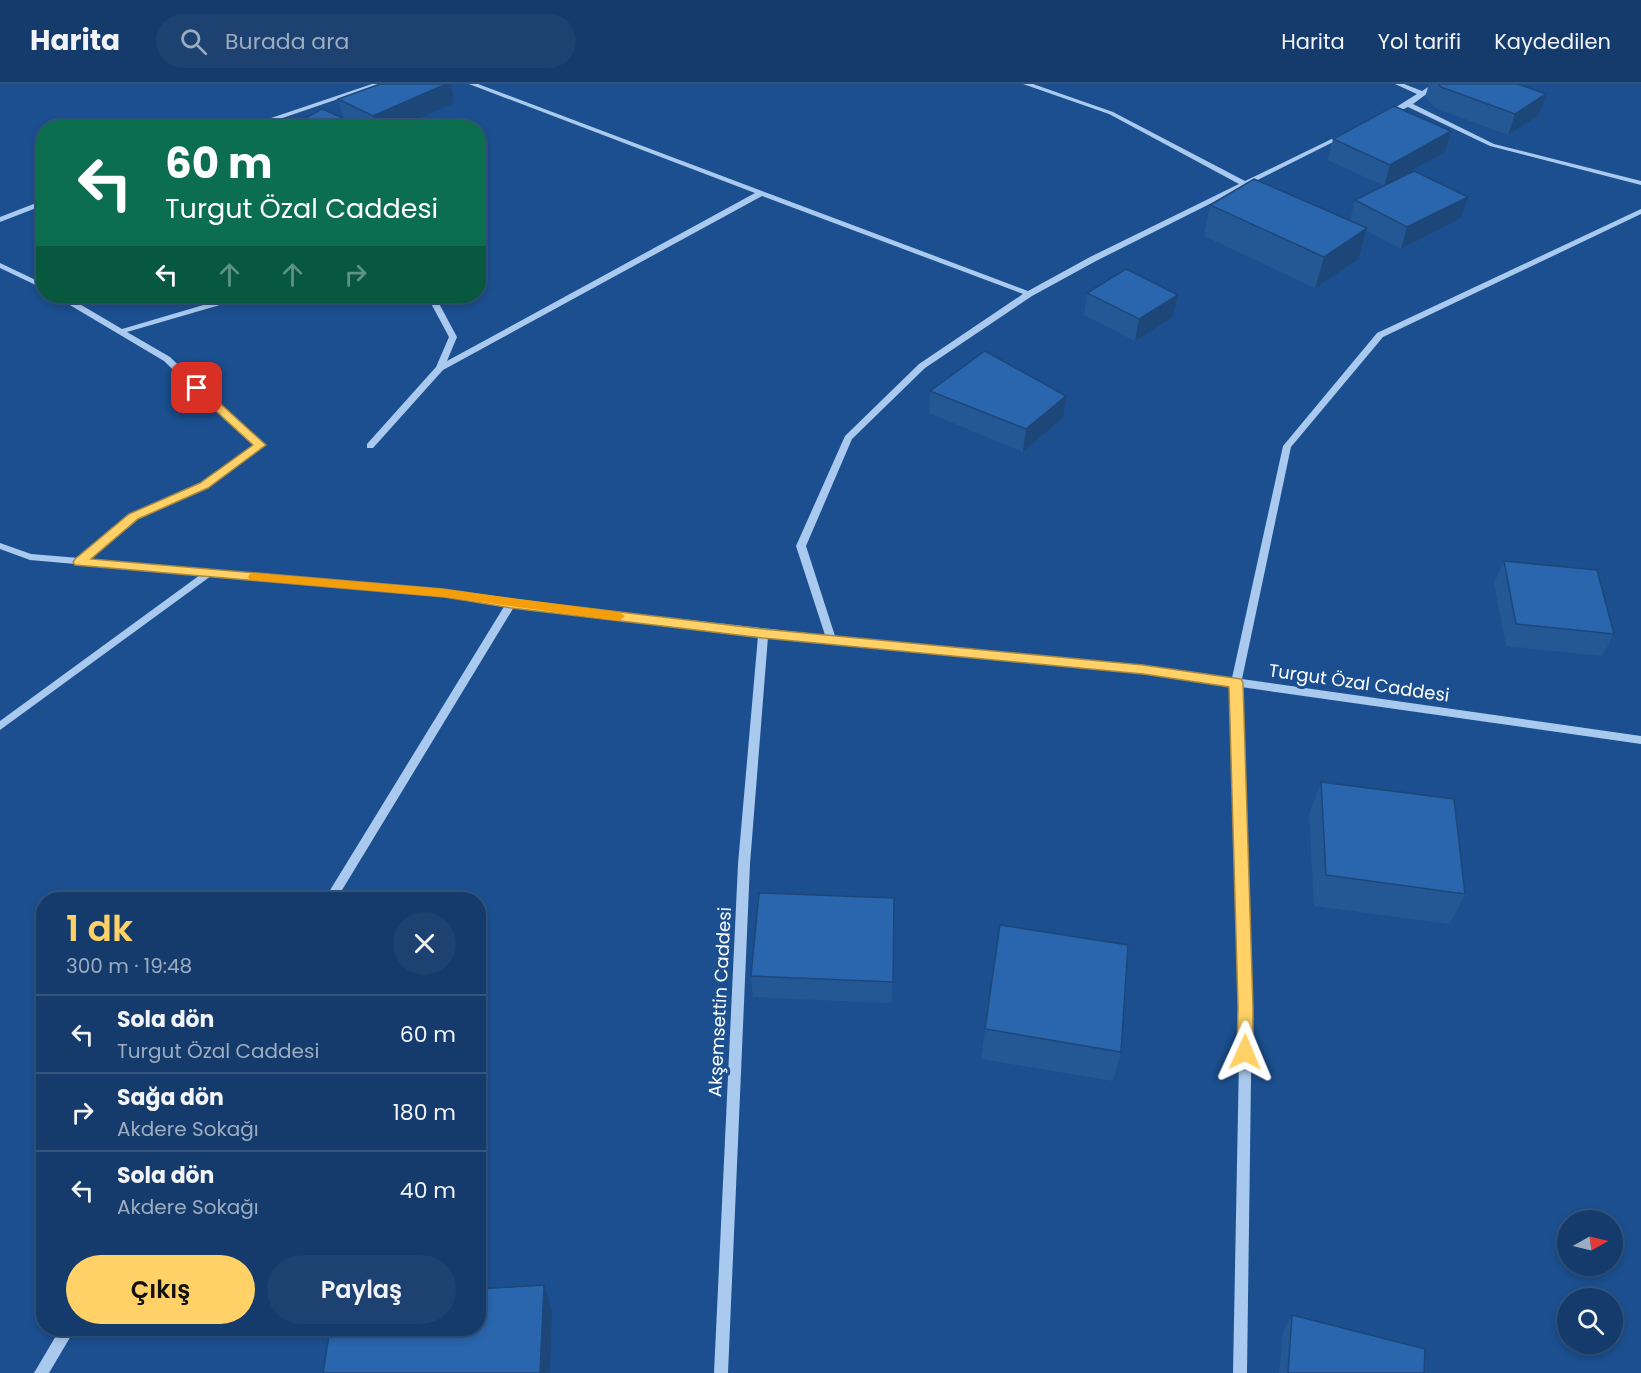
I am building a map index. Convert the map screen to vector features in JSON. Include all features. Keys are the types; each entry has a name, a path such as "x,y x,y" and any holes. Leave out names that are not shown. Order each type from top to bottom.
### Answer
{"street":[{"path":"269,120 379,84"},
{"path":"472,84 1029,294"},
{"path":"1026,84 1112,113 1245,184"},
{"path":"1398,84 1422,94"},
{"path":"1379,119 1408,104 1437,84"},
{"path":"1408,104 1492,145 1641,183"},
{"path":"831,640 801,546 848,438 922,366 1029,294 1093,259 1359,128"},
{"path":"440,368 761,193"},
{"path":"0,220 36,205"},
{"path":"1240,1373 1246,1007 1236,683 1287,446 1380,335 1641,211"},
{"path":"0,265 36,283"},
{"path":"73,303 167,358 228,418 261,445 204,485 134,516 80,562"},
{"path":"122,331 217,303"},
{"path":"370,446 440,368 453,337 435,303"},
{"name":"Turgut Özal Caddesi","path":"0,546 30,557 444,593 763,633 1143,669 1641,740"},
{"path":"0,726 209,573"},
{"path":"335,892 511,603"},
{"name":"Akşemsettin Caddesi","path":"721,1373 744,864 763,633"},
{"path":"41,1373 64,1336"}],"building":[{"path":"380,84 446,84 373,116 338,99"},
{"path":"1438,84 1518,84 1546,94 1515,114"},
{"path":"1394,106 1451,131 1390,165 1333,139"},
{"path":"322,109 347,120 302,120"},
{"path":"1414,171 1468,197 1407,227 1355,200"},
{"path":"1254,179 1367,228 1324,257 1210,205"},
{"path":"1126,269 1178,295 1139,319 1087,293"},
{"path":"985,351 1066,396 1026,429 930,391"},
{"path":"1504,561 1597,570 1614,634 1516,624"},
{"path":"1321,782 1454,799 1465,894 1326,875"},
{"path":"759,893 894,898 893,982 751,976"},
{"path":"1000,925 1128,945 1121,1052 985,1029"},
{"path":"544,1285 540,1373 323,1373 329,1336 486,1336 486,1289"},
{"path":"1292,1315 1425,1349 1424,1373 1288,1373"}],"slow traffic":[{"path":"254,577 444,593 619,616"}],"route":[{"path":"197,388 261,445 204,485 134,516 80,562 444,593 763,633 1143,669 1236,683 1246,1007 1245,1052"}]}
